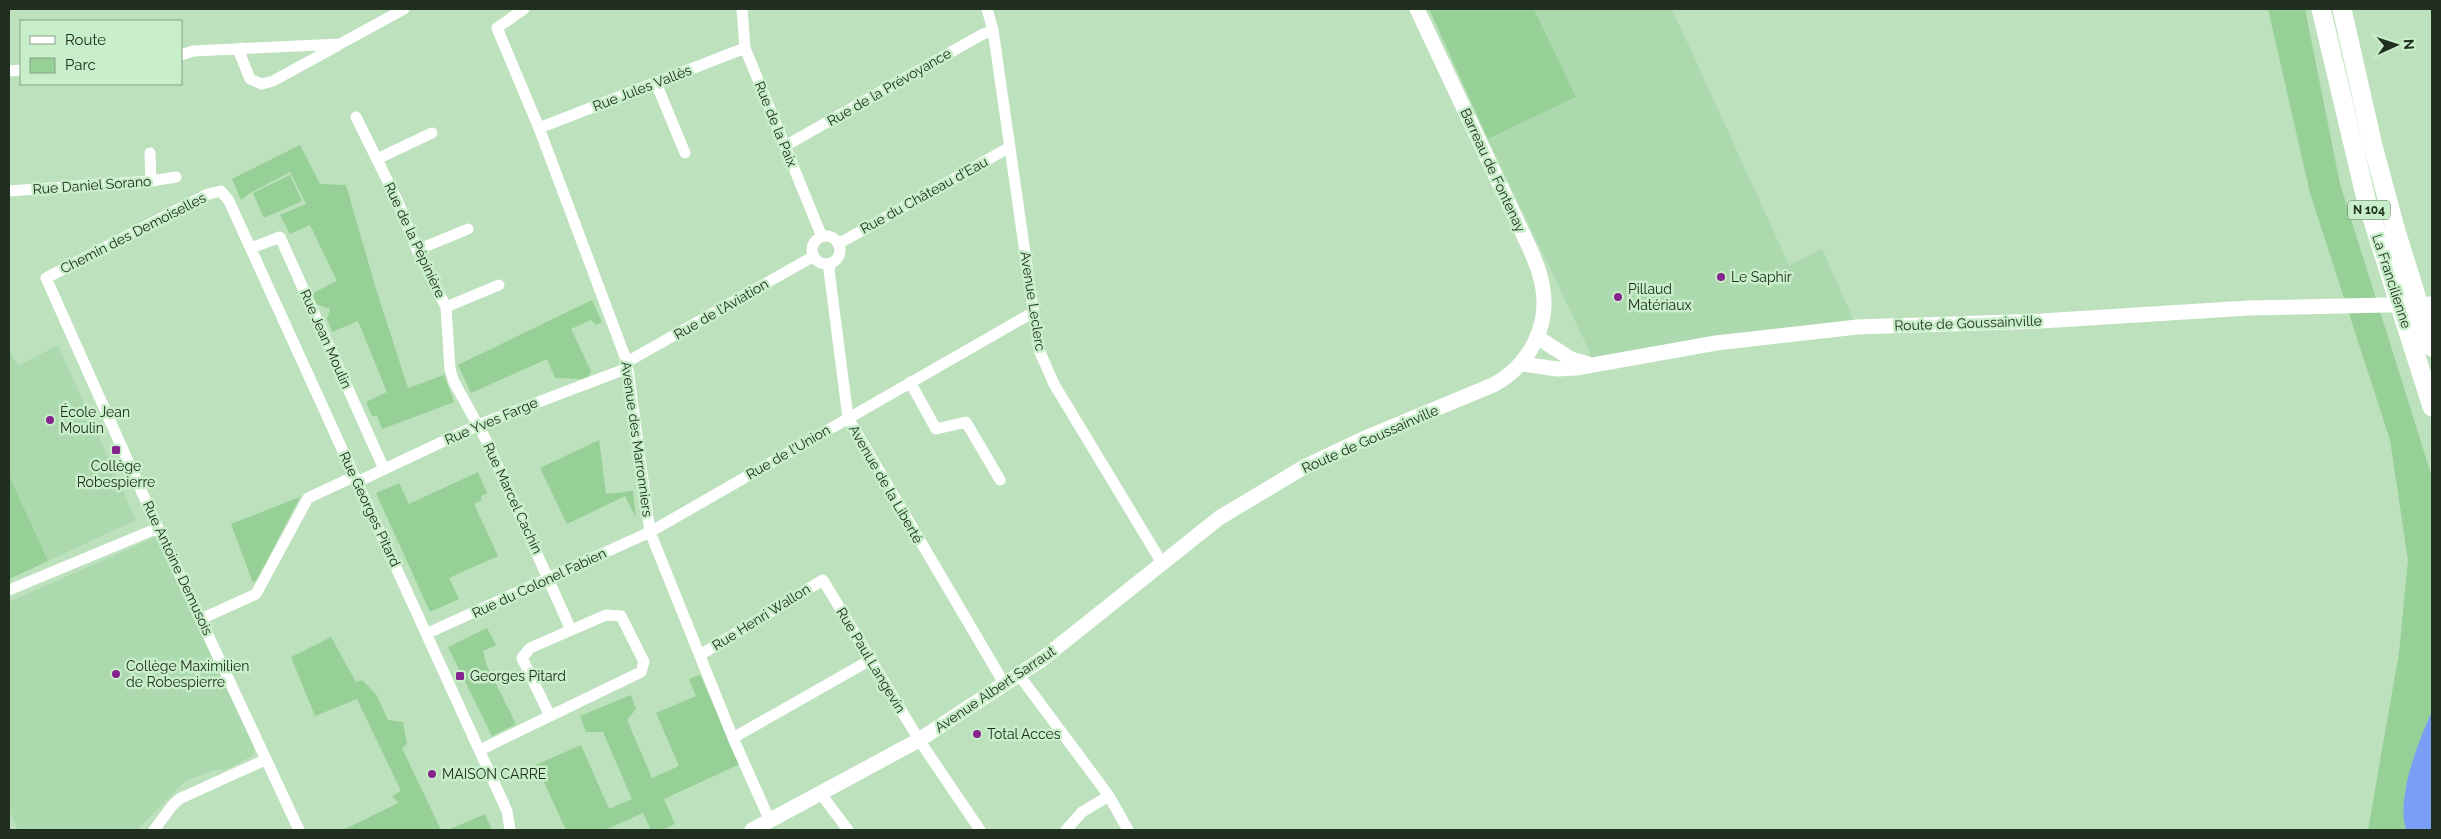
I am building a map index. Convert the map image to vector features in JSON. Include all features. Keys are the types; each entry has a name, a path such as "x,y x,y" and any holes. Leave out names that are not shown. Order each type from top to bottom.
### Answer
{"highway":[{"name":"La Francilienne","path":"2321,9 2339,93 2366,199 2432,406"},
{"name":"La Francilienne","path":"2342,9 2373,146 2396,231 2432,347"}],"street":[{"path":"242,48 240,54 250,79 262,84 273,81 404,9"},
{"name":"Avenue des Marronniers","path":"524,9 497,28 539,128 628,365 650,532 733,738 770,821"},
{"name":"Rue de la Paix","path":"742,9 745,48 822,237"},
{"name":"Avenue Leclerc","path":"987,9 993,30 1032,313 1039,350 1054,384 1162,563"},
{"name":"Barreau de Fontenay","path":"1417,9 1538,269 1543,285 1544,305 1537,337"},
{"name":"Rue de la Prévoyance","path":"785,146 993,30"},
{"path":"182,55 193,51 340,44"},
{"name":"Rue Jules Vallès","path":"539,128 745,48"},
{"path":"656,83 685,153"},
{"name":"Rue de la Pépinière","path":"356,117 398,202 417,250 446,307 450,368"},
{"path":"377,159 432,133"},
{"name":"Rue du Château d'Eau","path":"838,244 1010,147"},
{"path":"150,153 151,181"},
{"name":"Rue Daniel Sorano","path":"9,191 151,181 176,177"},
{"name":"Rue Georges Pitard","path":"221,191 229,201 355,479 428,633 508,811 510,830"},
{"name":"Chemin des Demoiselles","path":"46,278 208,194 221,191"},
{"path":"417,250 468,229"},
{"name":"Rue Jean Moulin","path":"251,248 280,237 384,469"},
{"path":"822,237 830,237 838,244 838,257 831,263 823,264 814,256 814,243 822,237"},
{"name":"Rue de l'Aviation","path":"628,365 814,256"},
{"name":"Avenue de la Liberté","path":"831,263 829,270 848,418 1005,684"},
{"name":"Rue Antoine Demusois","path":"46,278 158,528 299,830"},
{"path":"446,307 499,285"},
{"name":"Route de Goussainville","path":"1522,364 1566,369 1716,343 1850,328 2042,321 2248,308 2432,304"},
{"name":"Rue de l'Union","path":"650,532 1032,313"},
{"name":"Route de Goussainville","path":"1219,518 1304,467 1363,439 1506,378 1522,364 1537,337 1571,359 1592,365"},
{"name":"Rue Yves Farge","path":"201,619 256,594 308,498 384,469 478,424 628,365"},
{"name":"Rue Marcel Cachin","path":"450,368 454,382 478,424 571,630"},
{"path":"910,382 936,429 966,422 1000,480"},
{"name":"Avenue Albert Sarraut","path":"752,830 919,740 1019,675 1041,660 1219,518"},
{"path":"9,590 158,528"},
{"name":"Rue du Colonel Fabien","path":"428,633 650,532"},
{"name":"Rue Henri Wallon","path":"700,655 823,580"},
{"name":"Rue Paul Langevin","path":"823,580 919,740 980,830"},
{"path":"480,750 641,672 644,662 621,616 606,615 530,648 522,658 550,716"},
{"path":"733,738 872,659"},
{"path":"1019,675 1109,796 1128,830"},
{"path":"154,830 172,806 180,799 265,760"},
{"path":"821,794 848,830"},
{"path":"1066,830 1082,812 1109,796"}],"shaded area":[{"path":"1534,9 1672,9 1789,265 1822,249 1857,327 1592,365 1589,350 1488,139 1576,97"},
{"name":"École Jean Moulin","path":"58,345 136,520 48,561 9,475 9,348 18,366"},
{"name":"Collège Maximilien de Robespierre","path":"158,536 255,745 252,756 225,770 215,770 185,781 137,830 18,830 9,809 9,602"}],"green space":[{"path":"1429,9 1534,9 1576,97 1488,139"},
{"path":"2268,9 2305,9 2340,184 2432,477 2432,711 2410,769 2404,815 2406,830 2368,830 2399,653 2408,560 2390,440 2310,193"},
{"path":"300,145 320,184 346,185 376,289 408,388 444,375 454,402 382,429 377,416 372,416 366,402 387,392 358,321 332,332 327,319 330,309 315,304 311,294 337,281 310,225 290,234 280,215 306,204 290,172 250,193 241,200 232,179"},
{"path":"290,175 302,201 264,218 253,193"},
{"path":"592,300 602,322 596,325 591,320 571,329 591,371 589,376 581,379 555,378 547,359 471,393 458,365"},
{"path":"599,440 606,494 633,491 636,518 625,496 567,524 540,468"},
{"path":"478,472 487,493 481,496 482,500 474,504 498,556 449,578 459,599 430,612 376,493 399,483 409,504"},
{"path":"9,475 48,561 9,579"},
{"path":"300,497 257,579 253,583 231,524"},
{"path":"487,628 496,645 483,651 486,664 516,724 492,736 448,647"},
{"path":"331,637 356,682 362,680 376,694 388,720 403,722 407,744 402,748 441,830 343,830 398,803 392,796 401,791 357,699 315,716 291,657"},
{"path":"700,675 740,764 664,799 675,824 662,830 651,830 643,813 605,830 566,830 536,765 581,745 609,809 632,799 603,732 586,732 580,716 631,695 636,709 627,720 652,778 679,766 656,713 696,696 689,679"},
{"path":"485,814 492,830 448,830"}],"water":[{"path":"2432,711 2432,830 2406,830 2404,802 2406,786 2415,754"}],"place":[{"name":"Le Saphir","path":"1721,277"},
{"name":"Pillaud Matériaux","path":"1618,297"},
{"name":"École Jean Moulin","path":"50,420"},
{"name":"Collège Robespierre","path":"116,450"},
{"name":"Collège Maximilien de Robespierre","path":"116,674"},
{"name":"Georges Pitard","path":"460,676"},
{"name":"Total Acces","path":"977,734"},
{"name":"MAISON CARRE","path":"432,774"}]}
